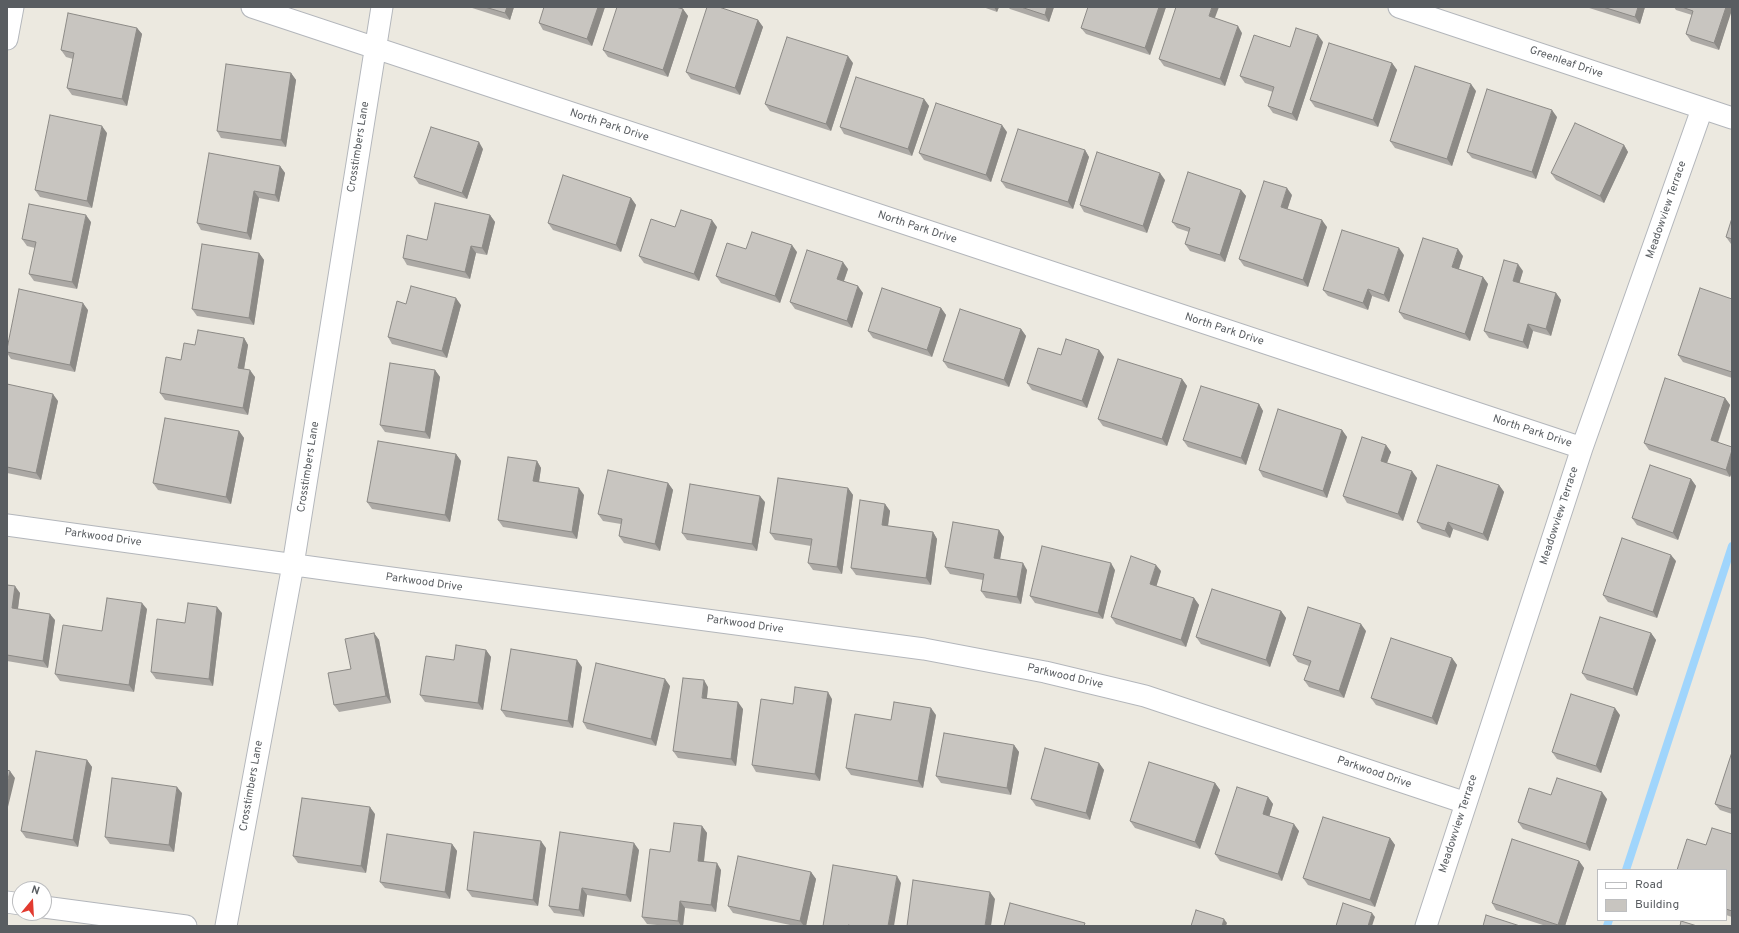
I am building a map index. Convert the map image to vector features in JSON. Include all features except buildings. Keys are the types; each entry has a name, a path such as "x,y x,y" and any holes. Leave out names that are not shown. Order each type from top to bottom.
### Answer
{"street":[{"path":"7,39 13,7"},
{"name":"North Park Drive","path":"252,7 1582,448"},
{"name":"Crosstimbers Lane","path":"226,926 293,565 382,7"},
{"name":"Greenleaf Drive","path":"1399,7 1428,12 1732,118"},
{"name":"Meadowview Terrace","path":"1426,926 1582,448 1702,108"},
{"name":"Parkwood Drive","path":"7,525 293,565 924,648 1045,672 1145,696 1466,803"},
{"path":"52,908 186,926"}],"waterway":[{"path":"1626,869 1732,546"},
{"path":"1607,926 1609,921"}]}
